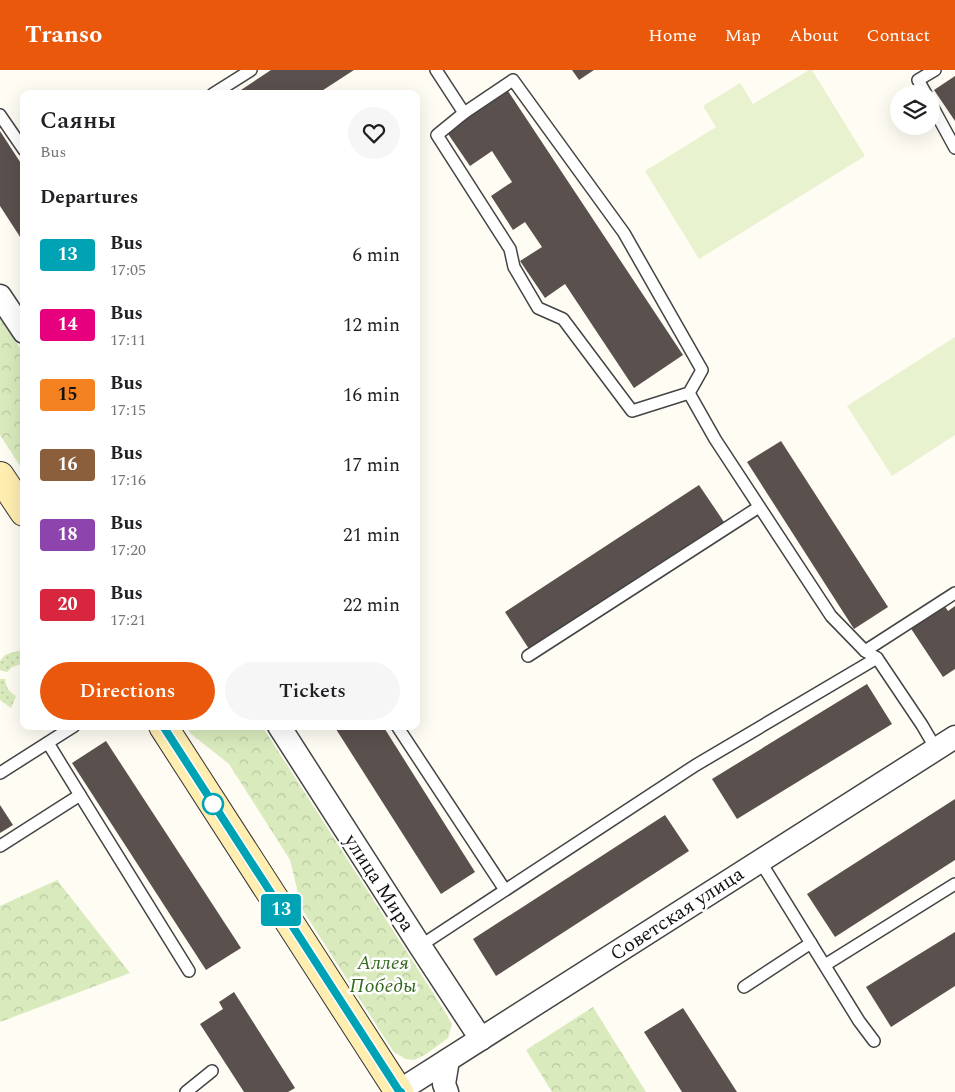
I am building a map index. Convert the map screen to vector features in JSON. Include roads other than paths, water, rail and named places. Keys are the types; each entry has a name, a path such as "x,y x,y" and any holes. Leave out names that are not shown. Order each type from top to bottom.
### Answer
{"street":[{"path":"0,296 20,322"},
{"path":"0,476 20,506"},
{"path":"165,730 399,1092"},
{"name":"улица Мира","path":"282,730 481,1039"},
{"name":"Советская улица","path":"399,1092 955,736"},
{"path":"447,1092 444,1084 448,1060"}],"lane":[{"path":"219,90 251,70"},
{"path":"436,70 464,113"},
{"path":"921,85 918,80 935,70"},
{"path":"513,80 624,233 702,370 689,393 632,411 563,319 538,308 514,267 510,249 437,135 464,113 513,80"},
{"path":"0,115 20,144"},
{"path":"940,120 955,148"},
{"path":"689,393 715,439 831,616 865,651 877,658 936,749"},
{"path":"528,656 759,507"},
{"path":"865,651 955,593"},
{"path":"420,946 696,765 877,658"},
{"path":"0,773 68,730"},
{"path":"400,730 505,890"},
{"path":"48,743 189,971"},
{"path":"0,846 80,795"},
{"path":"760,861 874,1041"},
{"path":"825,966 955,884"},
{"path":"744,986 811,943"},
{"path":"186,1092 212,1071"}],"park label":[{"name":"Аллея Победы","path":"383,974"}]}
